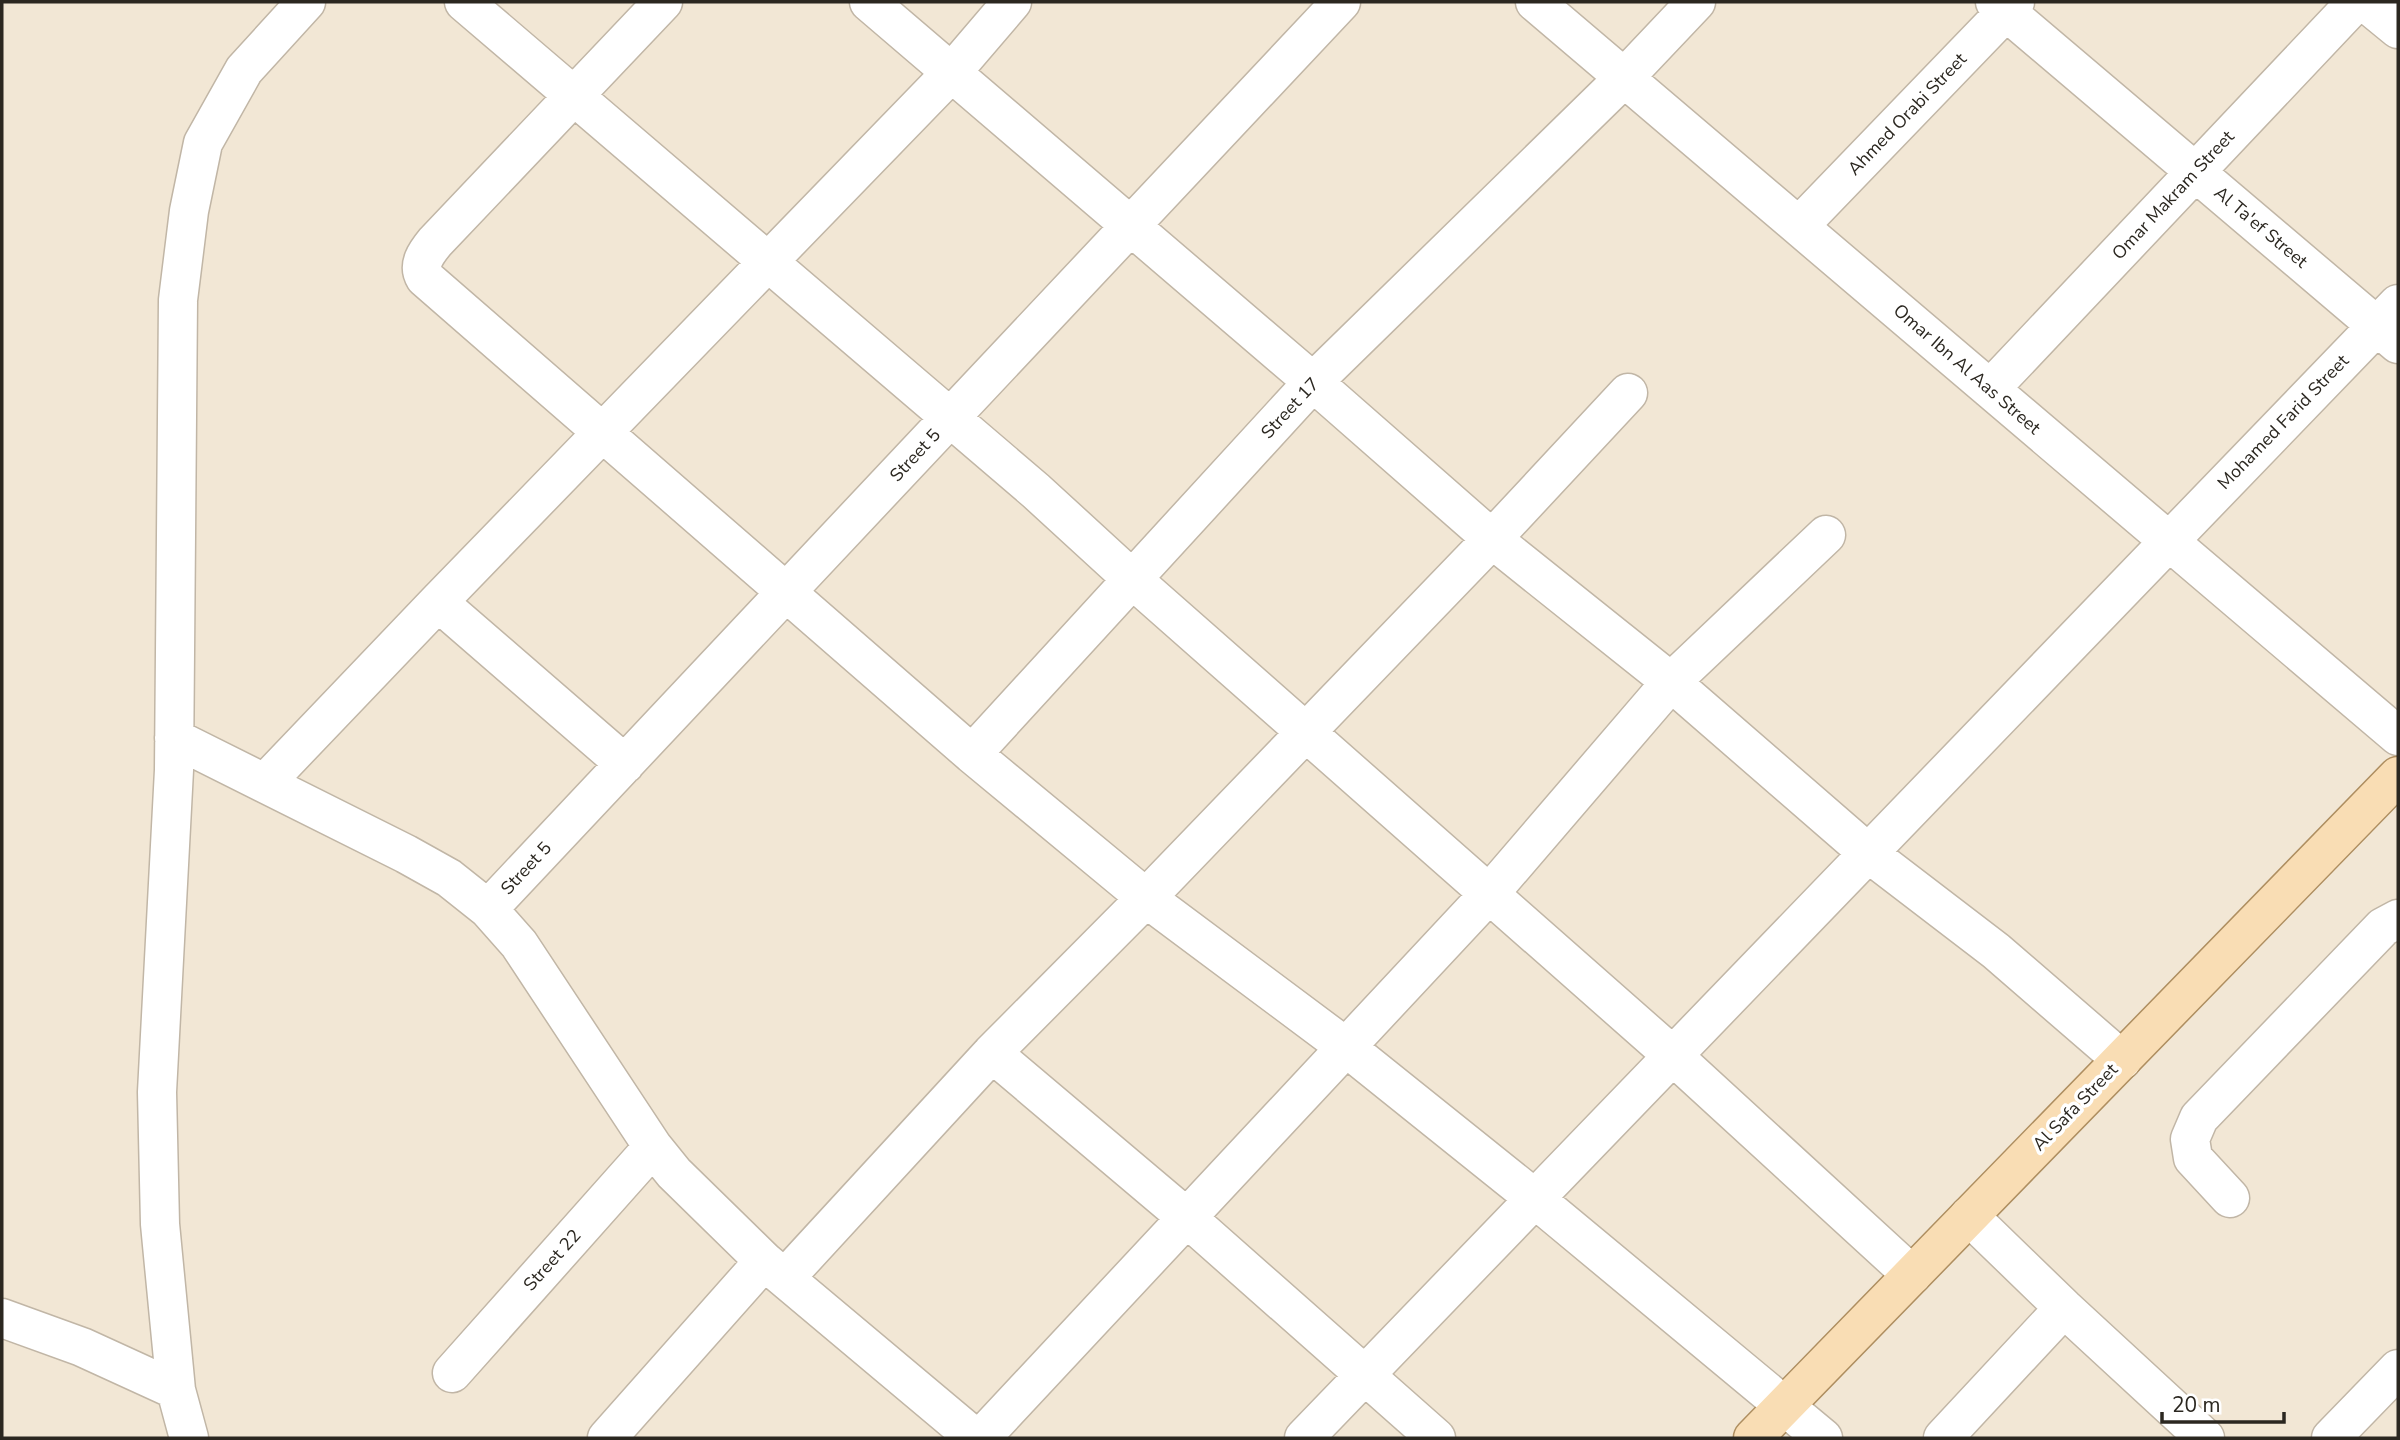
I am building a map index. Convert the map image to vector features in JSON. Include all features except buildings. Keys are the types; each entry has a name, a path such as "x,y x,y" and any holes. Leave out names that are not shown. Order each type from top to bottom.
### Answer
{"main road":[{"name":"Al Safa Street","path":"1753,1438 2398,776"}],"street":[{"path":"189,1438 176,1390 160,1224 157,1092 174,738 178,300 188,211 203,143 244,69 306,2"},
{"path":"464,2 1036,491 1132,579 1672,1055 1912,1275"},
{"path":"663,2 435,242 424,257 422,272 430,283 972,754 1146,898 1347,1048 1534,1198 1823,1438"},
{"path":"869,2 953,71 1492,539 1671,682 1868,853 1996,951 2122,1060"},
{"path":"265,783 953,71 1012,2"},
{"name":"Street 5","path":"488,909 1341,2"},
{"name":"Omar Ibn Al Aas Street","path":"1535,2 2398,736"},
{"name":"Street 17","path":"972,754 1313,382 1624,78 1696,2"},
{"name":"Omar Makram Street","path":"1990,389 2356,2"},
{"path":"2365,2 2398,29"},
{"name":"Al Ta'ef Street","path":"2005,5 2195,172 2391,325"},
{"name":"Ahmed Orabi Street","path":"1799,226 2005,5"},
{"name":"Mohamed Farid Street","path":"1304,1438 2168,541 2391,325"},
{"path":"607,1438 1146,898 1492,539 1628,393"},
{"path":"174,738 449,878 488,909 519,944 653,1147 674,1173 775,1269 961,1434 1186,1217 1489,894 1671,682 1826,535"},
{"path":"438,602 625,764"},
{"path":"2230,1198 2193,1158 2190,1139 2199,1118 2383,927 2398,919"},
{"path":"992,1053 1186,1217 1436,1438"},
{"name":"Street 22","path":"452,1373 653,1147"},
{"path":"1969,1216 2205,1438"},
{"path":"1943,1438 2064,1308"},
{"path":"2,1318 82,1347 176,1390"},
{"path":"2331,1438 2398,1369"}]}
